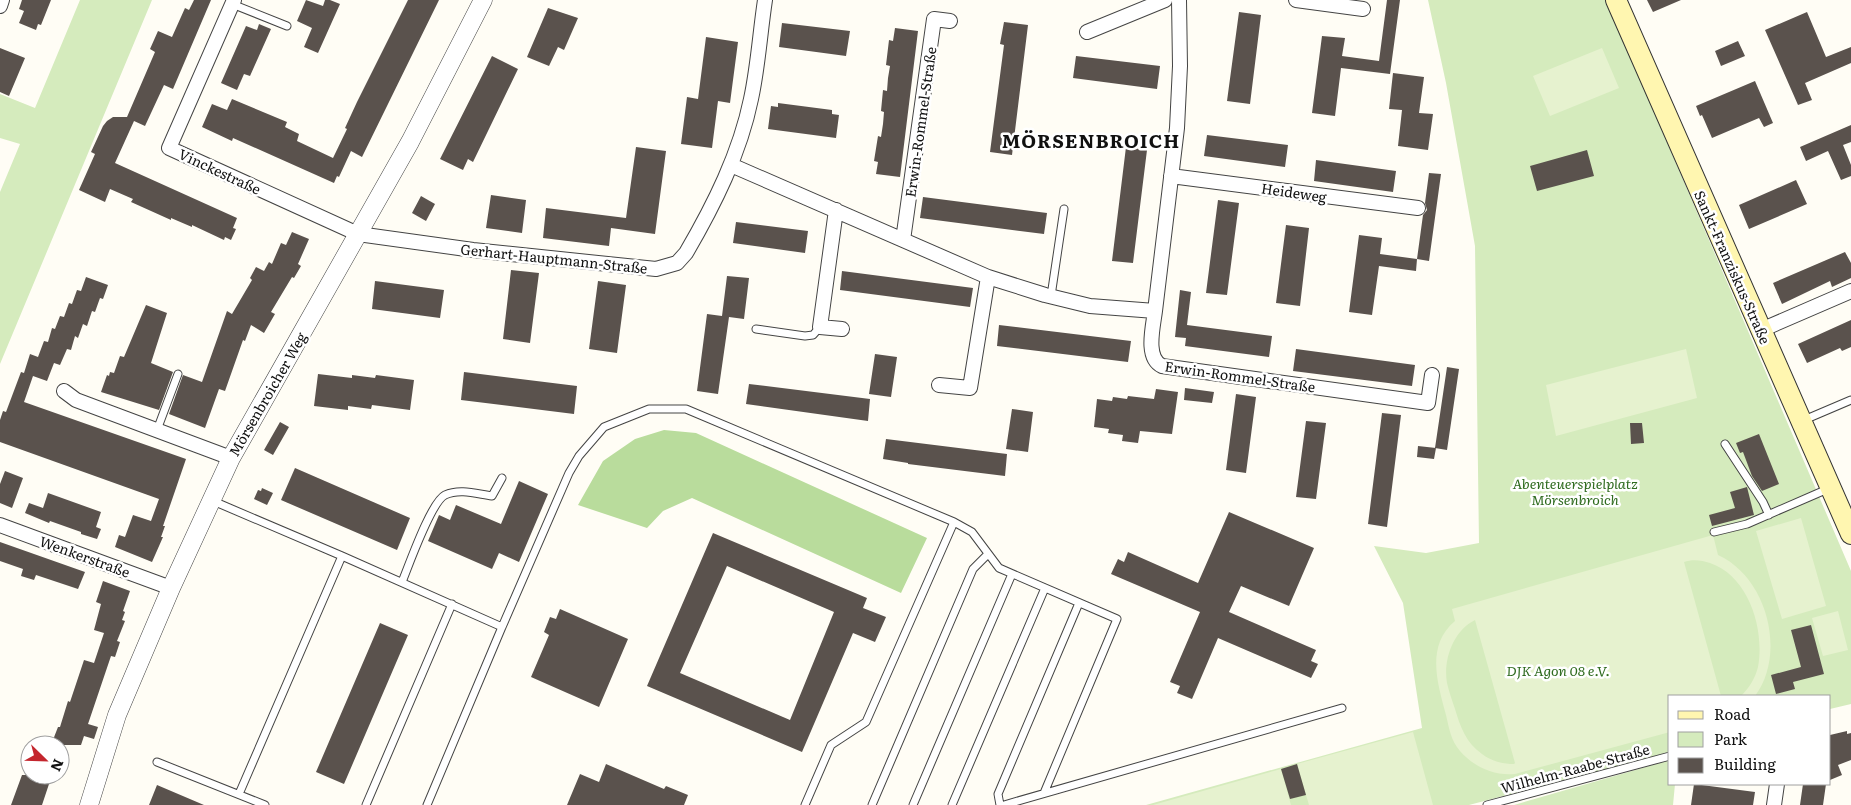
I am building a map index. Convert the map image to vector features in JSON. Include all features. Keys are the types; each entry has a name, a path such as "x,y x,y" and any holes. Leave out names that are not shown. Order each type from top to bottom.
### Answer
{"main road":[{"name":"Sankt-Franziskus-Straße","path":"1616,0 1851,534"}],"street":[{"path":"0,6 2,0"},
{"name":"Mörsenbroicher Weg","path":"89,805 117,715 210,500 231,458 410,142 483,0"},
{"name":"Gerhart-Hauptmann-Straße","path":"358,234 473,250 656,269 677,263 686,253 731,165 746,121 752,97 764,0"},
{"path":"1088,32 1165,0"},
{"path":"731,165 988,277 1090,306 1155,311 1177,128 1180,66 1179,0"},
{"path":"1296,0 1363,9"},
{"name":"Vinckestraße","path":"233,2 169,148 358,234"},
{"name":"Erwin-Rommel-Straße","path":"903,240 934,19 950,21"},
{"name":"Heideweg","path":"1171,176 1418,208"},
{"path":"836,210 820,327 842,329"},
{"path":"939,385 970,388 988,277"},
{"path":"1761,330 1851,291"},
{"name":"Erwin-Rommel-Straße","path":"1155,311 1152,356 1162,366 1428,402 1432,375"},
{"path":"64,391 76,400 231,458"},
{"name":"Wenkerstraße","path":"0,525 171,588"},
{"path":"1774,805 1777,785"}],"lane":[{"name":"Vinckestraße","path":"233,2 287,26"},
{"path":"1051,296 1064,209"},
{"path":"756,329 805,336 812,335 820,327"},
{"path":"157,430 178,374"},
{"path":"1801,421 1851,400"},
{"path":"427,805 502,627 569,474 579,456 604,427 649,409 686,409 954,522 972,532 999,568 1117,618 1044,793"},
{"path":"1726,444 1763,502 1769,515"},
{"path":"402,582 433,509 444,495 461,491 492,496 502,478"},
{"path":"1714,532 1747,524 1830,488"},
{"path":"210,500 502,627"},
{"path":"805,805 831,745 866,722 954,522"},
{"path":"872,805 972,569 988,554"},
{"path":"239,794 342,556"},
{"path":"913,805 1012,574"},
{"path":"952,805 1045,588"},
{"path":"1079,602 998,794 1002,805 1342,708"},
{"path":"366,805 452,604"},
{"name":"Wilhelm-Raabe-Straße","path":"1487,805 1668,757"},
{"path":"157,762 265,805"}],"green space":[{"path":"80,0 152,0 0,364 0,192 20,144 0,138 0,94 35,108"},
{"path":"1428,0 1606,0 1851,571 1851,704 1831,709 1831,695 1668,695 1668,753 1469,805 1146,805 1422,728 1403,603 1374,546 1426,553 1479,543 1475,246 1446,83"},
{"path":"1602,48 1619,88 1550,116 1533,76"},
{"path":"1686,349 1697,398 1556,436 1546,385"},
{"path":"664,430 696,433 927,538 901,593 692,498 663,511 647,528 578,505 603,461 635,439"},
{"path":"1801,518 1826,606 1782,619 1756,531"},
{"name":"DJK Agon 08 e.V.","path":"1713,535 1718,555 1735,566 1749,580 1760,598 1767,618 1770,638 1770,659 1765,678 1756,695 1742,695 1755,675 1760,652 1756,621 1751,606 1735,580 1724,570 1704,561 1684,562 1721,695 1668,695 1668,733 1515,774 1500,774 1478,766 1466,757 1454,743 1449,729 1437,679 1436,666 1440,642 1446,631 1455,621 1452,609","holes":["1475,620 1514,764 1493,760 1476,750 1462,728 1447,683 1446,674 1451,647 1461,631"]},
{"path":"1838,611 1848,650 1823,656 1812,618"},
{"path":"1413,732 1433,805 1309,805 1297,764"},
{"path":"1668,761 1668,785 1675,785 1673,805 1514,805"},
{"path":"1281,769 1291,805 1153,805"}],"building":[{"path":"22,0 51,0 41,25 38,24 36,30 19,23 24,11 19,9"},
{"path":"194,0 211,0 173,89 164,85 145,126 134,121 115,163 237,218 233,228 236,229 231,240 225,237 224,240 192,225 192,227 171,218 171,220 131,202 133,199 110,189 105,202 79,190 95,154 91,152 103,126 113,117 127,117 155,52 150,49 158,31 172,37 185,8 189,10"},
{"path":"306,0 323,6 325,0 340,4 318,53 304,47 312,28 297,21"},
{"path":"408,0 439,0 362,157 351,151 339,177 337,176 334,183 233,138 232,141 202,127 212,104 227,110 232,99 287,122 285,127 299,134 297,141 333,158 357,102"},
{"path":"1387,0 1400,0 1390,74 1341,68 1335,116 1312,113 1322,36 1345,38 1342,56 1379,61"},
{"path":"1647,0 1681,0 1653,12"},
{"path":"548,8 578,18 564,50 558,47 549,66 527,57"},
{"path":"1239,12 1261,15 1250,104 1227,101"},
{"path":"1807,12 1826,57 1851,47 1851,63 1805,83 1812,100 1798,105 1765,30"},
{"path":"1004,22 1028,25 1012,155 990,152 1004,45 1000,44"},
{"path":"782,23 850,31 846,56 779,47"},
{"path":"259,24 271,29 250,76 244,74 237,90 221,83 246,26 257,30"},
{"path":"895,28 918,31 900,177 876,174 878,162 874,161 878,136 881,137 883,124 884,112 881,111 883,90 887,91 890,66 886,65 889,40 893,41"},
{"path":"706,37 738,42 730,103 718,101 712,148 681,144 687,97 698,99"},
{"path":"1738,41 1745,56 1721,66 1715,51"},
{"path":"0,48 25,58 9,96 0,92"},
{"path":"492,56 518,69 473,162 468,159 463,170 440,159"},
{"path":"1076,56 1160,66 1157,89 1073,78"},
{"path":"1393,73 1424,77 1419,113 1433,114 1428,150 1398,146 1402,110 1389,109"},
{"path":"1755,81 1773,123 1764,127 1759,118 1712,138 1696,106"},
{"path":"778,103 832,110 832,114 839,115 836,138 768,129 771,106 778,107"},
{"path":"1851,125 1851,142 1843,145 1851,165 1851,176 1841,180 1828,151 1806,161 1800,147"},
{"path":"1207,135 1288,145 1285,167 1204,156"},
{"path":"636,147 666,151 655,234 611,228 609,246 543,238 546,208 626,218"},
{"path":"1126,147 1147,150 1133,263 1112,261"},
{"path":"1587,150 1594,176 1537,191 1530,166"},
{"path":"1316,160 1396,171 1393,192 1314,181"},
{"path":"1429,173 1441,174 1429,261 1417,259 1423,215 1427,210 1425,203"},
{"path":"1796,180 1807,204 1749,229 1739,205"},
{"path":"491,195 526,200 522,233 486,228"},
{"path":"421,196 435,204 426,221 412,213"},
{"path":"923,197 1047,213 1044,234 920,218"},
{"path":"1218,200 1239,203 1227,295 1206,293"},
{"path":"736,222 808,231 805,253 733,243"},
{"path":"1286,225 1309,228 1300,306 1276,303"},
{"path":"292,232 309,239 298,264 301,266 294,278 292,277 271,312 275,314 264,333 251,325 245,341 243,340 225,391 219,389 205,428 169,414 183,375 202,382 227,311 232,314 252,280 250,278 256,267 264,271 269,262 272,264 281,243 286,245"},
{"path":"1359,235 1382,238 1380,254 1417,259 1416,271 1379,266 1372,315 1349,312"},
{"path":"1845,252 1851,263 1851,278 1832,287 1830,281 1782,304 1773,283"},
{"path":"511,270 539,273 530,343 503,339"},
{"path":"842,271 973,288 970,307 840,290"},
{"path":"727,276 749,278 744,319 729,317 718,394 697,391 707,314 722,316"},
{"path":"86,277 108,285 103,299 100,298 95,312 92,311 87,326 83,324 78,338 75,336 71,350 67,349 60,365 54,363 47,381 33,376 24,402 186,459 163,526 165,526 161,537 163,537 152,562 115,547 119,535 125,537 133,515 151,521 159,499 0,442 0,420 3,411 6,412 21,372 24,373 30,354 38,357 44,341 48,342 52,328 55,329 60,316 64,317 69,303 72,304 77,290 81,291"},
{"path":"375,281 444,290 440,318 372,309"},
{"path":"598,281 626,285 617,353 589,349"},
{"path":"1180,290 1191,292 1187,325 1272,336 1269,357 1185,346 1186,338 1175,337"},
{"path":"146,305 167,313 151,363 173,372 159,410 101,392 107,375 109,376 110,372 114,373 120,356 124,357"},
{"path":"1851,320 1851,347 1842,351 1840,348 1807,363 1798,344"},
{"path":"999,325 1131,341 1128,362 997,346"},
{"path":"1296,349 1415,365 1412,386 1293,371"},
{"path":"875,354 897,357 891,397 869,394"},
{"path":"1447,367 1459,369 1447,450 1435,448"},
{"path":"464,372 577,386 574,414 461,400"},
{"path":"318,374 352,378 352,375 375,378 376,375 414,380 410,410 372,405 371,409 348,406 348,410 314,406"},
{"path":"749,384 870,399 868,421 746,404"},
{"path":"1185,388 1214,392 1212,403 1184,400"},
{"path":"1156,389 1178,392 1172,434 1140,431 1138,443 1122,441 1123,435 1108,433 1109,429 1094,427 1097,399 1112,401 1113,397 1127,399 1128,396 1154,399"},
{"path":"1236,394 1256,397 1246,473 1226,470"},
{"path":"1012,409 1033,412 1028,452 1006,449"},
{"path":"1382,413 1401,415 1387,527 1368,524"},
{"path":"1306,421 1326,423 1316,499 1296,497"},
{"path":"280,422 289,427 273,455 264,450"},
{"path":"1630,423 1642,423 1644,443 1631,444"},
{"path":"1759,434 1779,484 1762,491 1752,476 1743,452 1740,453 1736,443"},
{"path":"886,439 1007,454 1005,476 908,464 883,459"},
{"path":"1418,446 1436,448 1434,459 1417,457"},
{"path":"295,468 410,518 397,550 281,500"},
{"path":"5,471 23,478 12,508 0,503 0,484"},
{"path":"519,481 548,494 519,562 499,553 492,569 428,541 439,515 450,520 456,505 501,524"},
{"path":"1747,487 1754,515 1712,526 1709,515 1735,508 1730,492"},
{"path":"262,488 273,493 267,505 254,499 258,490 261,491"},
{"path":"48,493 101,512 96,527 101,529 97,539 25,513 29,503 43,508"},
{"path":"1229,512 1314,548 1289,606 1241,586 1229,612 1316,650 1311,661 1318,664 1311,678 1218,638 1192,699 1177,693 1180,686 1170,682 1200,612 1111,574 1118,559 1124,562 1128,552 1198,583"},
{"path":"713,533 867,598 863,608 886,617 875,642 853,633 802,752 647,686","holes":["727,566 834,612 790,720 680,673"]},
{"path":"0,542 85,572 78,589 36,575 34,580 21,576 23,569 0,561"},
{"path":"103,581 130,591 123,611 125,612 122,620 125,621 117,641 120,642 115,657 111,656 88,724 98,727 94,739 84,736 81,745 70,745 70,735 55,735 58,727 60,727 68,701 70,702 84,660 94,663 104,633 94,630 101,604 96,602"},
{"path":"560,609 628,639 599,707 531,677 549,635 544,632 550,617 556,619"},
{"path":"380,623 408,635 344,784 316,772"},
{"path":"1811,625 1824,674 1793,682 1795,689 1776,694 1771,675 1801,667 1791,630"},
{"path":"1847,731 1847,734 1851,733 1851,760 1838,765 1842,775 1831,780 1831,735"},
{"path":"606,764 664,789 666,786 688,795 684,805 567,805 580,774 599,782"},
{"path":"1297,764 1306,795 1290,799 1281,769"},
{"path":"20,780 20,785 49,785 42,805 11,805"},
{"path":"157,785 204,805 149,805"},
{"path":"1694,785 1755,792 1753,805 1691,805"},
{"path":"1803,785 1826,785 1823,805 1800,805"}],"district":[{"name":"MÖRSENBROICH","path":"1091,140"}],"park label":[{"name":"Abenteuerspielplatz Mörsenbroich","path":"1575,492"}]}
